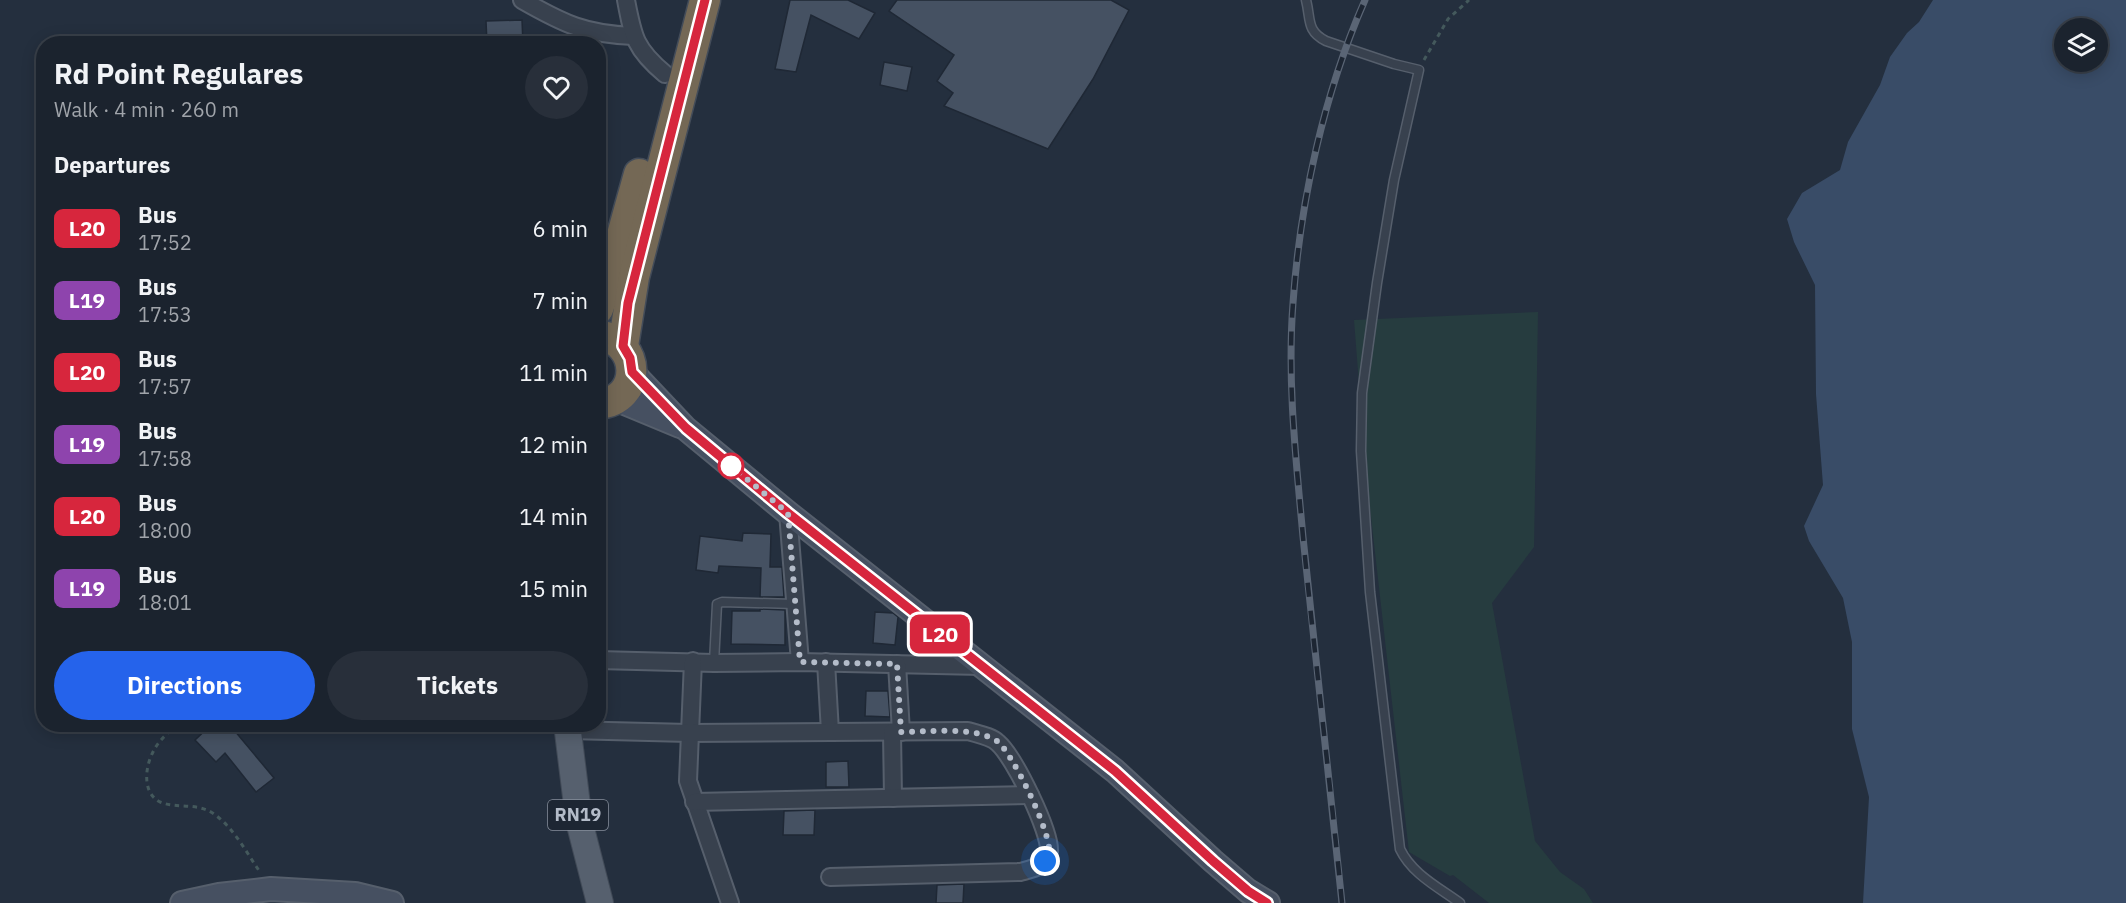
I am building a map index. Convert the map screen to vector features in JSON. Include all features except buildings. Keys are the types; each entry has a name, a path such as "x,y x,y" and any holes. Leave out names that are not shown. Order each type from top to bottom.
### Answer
{"highway":[{"path":"606,285 666,74 684,0"},
{"path":"606,405 624,392 630,382 618,351 634,277 705,0"}],"main road":[{"path":"618,351 686,428 788,513 1115,771 1213,861 1248,891 1268,903"},
{"path":"606,406 686,428"},
{"name":"RN19","path":"568,732 579,821 600,903"},
{"path":"182,903 219,895 271,889 355,894 392,903"}],"street":[{"path":"522,0 578,29 606,35 633,36"},
{"path":"626,0 633,36 650,62 666,74"},
{"path":"788,513 800,662"},
{"path":"606,660 981,666"},
{"path":"693,662 688,782 730,903"},
{"path":"826,662 830,732"},
{"path":"894,798 897,664"},
{"path":"606,729 689,733 968,731 996,741 1009,756 1030,795 1047,836 1049,853 1045,861 1036,868 1020,872 830,877"},
{"path":"694,802 1030,795"}],"lane":[{"path":"1306,0 1310,23 1316,36 1326,42 1419,70 1394,180 1377,283 1362,393 1361,451 1374,637 1400,849 1406,862 1420,875 1460,903"},
{"path":"714,663 717,604 722,602 794,603"}],"path":[{"path":"1419,70 1448,20 1469,0"},
{"path":"169,732 153,752 148,765 148,789 161,802 199,807 211,812 221,820 232,832 271,889"}],"green space":[{"path":"1538,312 1534,547 1492,603 1535,841 1560,872 1584,889 1593,903 1489,903 1453,875 1450,876 1409,852 1366,473 1354,320"}],"water":[{"path":"1933,0 2126,0 2126,903 1863,903 1869,797 1852,729 1852,642 1843,598 1809,541 1804,526 1823,485 1816,394 1815,285 1794,242 1787,219 1802,193 1840,170 1848,142 1880,85 1890,57 1907,33 1919,22"}],"railway":[{"path":"1342,903 1298,478 1293,420 1291,332 1301,226 1316,148 1337,72 1365,0"}],"bus line":[{"name":"L20","path":"705,0 628,303 623,346 630,358 632,372 686,428 788,513 1115,771 1213,861 1248,891 1267,903"}],"route":[{"path":"731,466 788,513 800,662 897,664 901,732 968,731 996,741 1009,756 1040,817 1047,836 1049,853 1045,861"}]}
